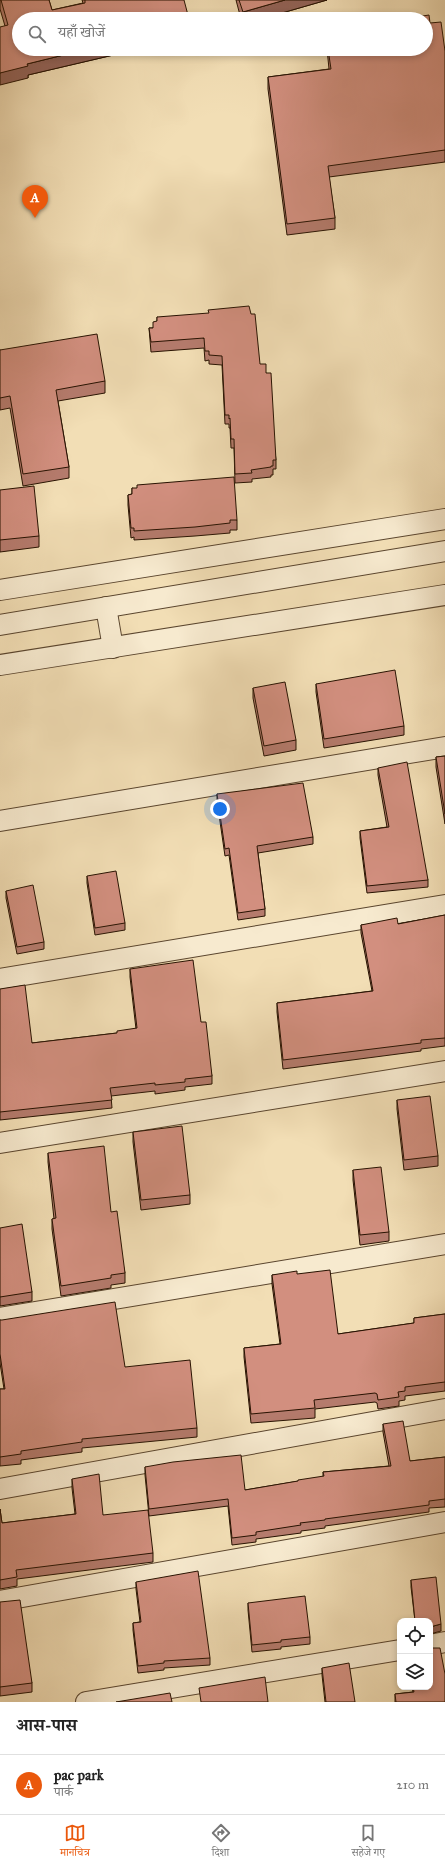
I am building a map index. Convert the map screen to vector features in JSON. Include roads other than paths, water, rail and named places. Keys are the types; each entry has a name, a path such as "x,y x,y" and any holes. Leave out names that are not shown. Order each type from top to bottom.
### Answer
{"street":[{"path":"0,590 445,519"},
{"path":"0,625 445,551"},
{"path":"0,666 445,595"},
{"path":"106,607 113,648"},
{"path":"0,821 445,747"},
{"path":"0,979 445,904"},
{"path":"0,1143 445,1071"},
{"path":"0,1318 445,1244"},
{"path":"0,1489 445,1409"},
{"path":"0,1601 445,1522"},
{"path":"433,1644 445,1642"},
{"path":"86,1702 397,1650"}],"place":[{"name":"pac park","path":"35,218"}]}
